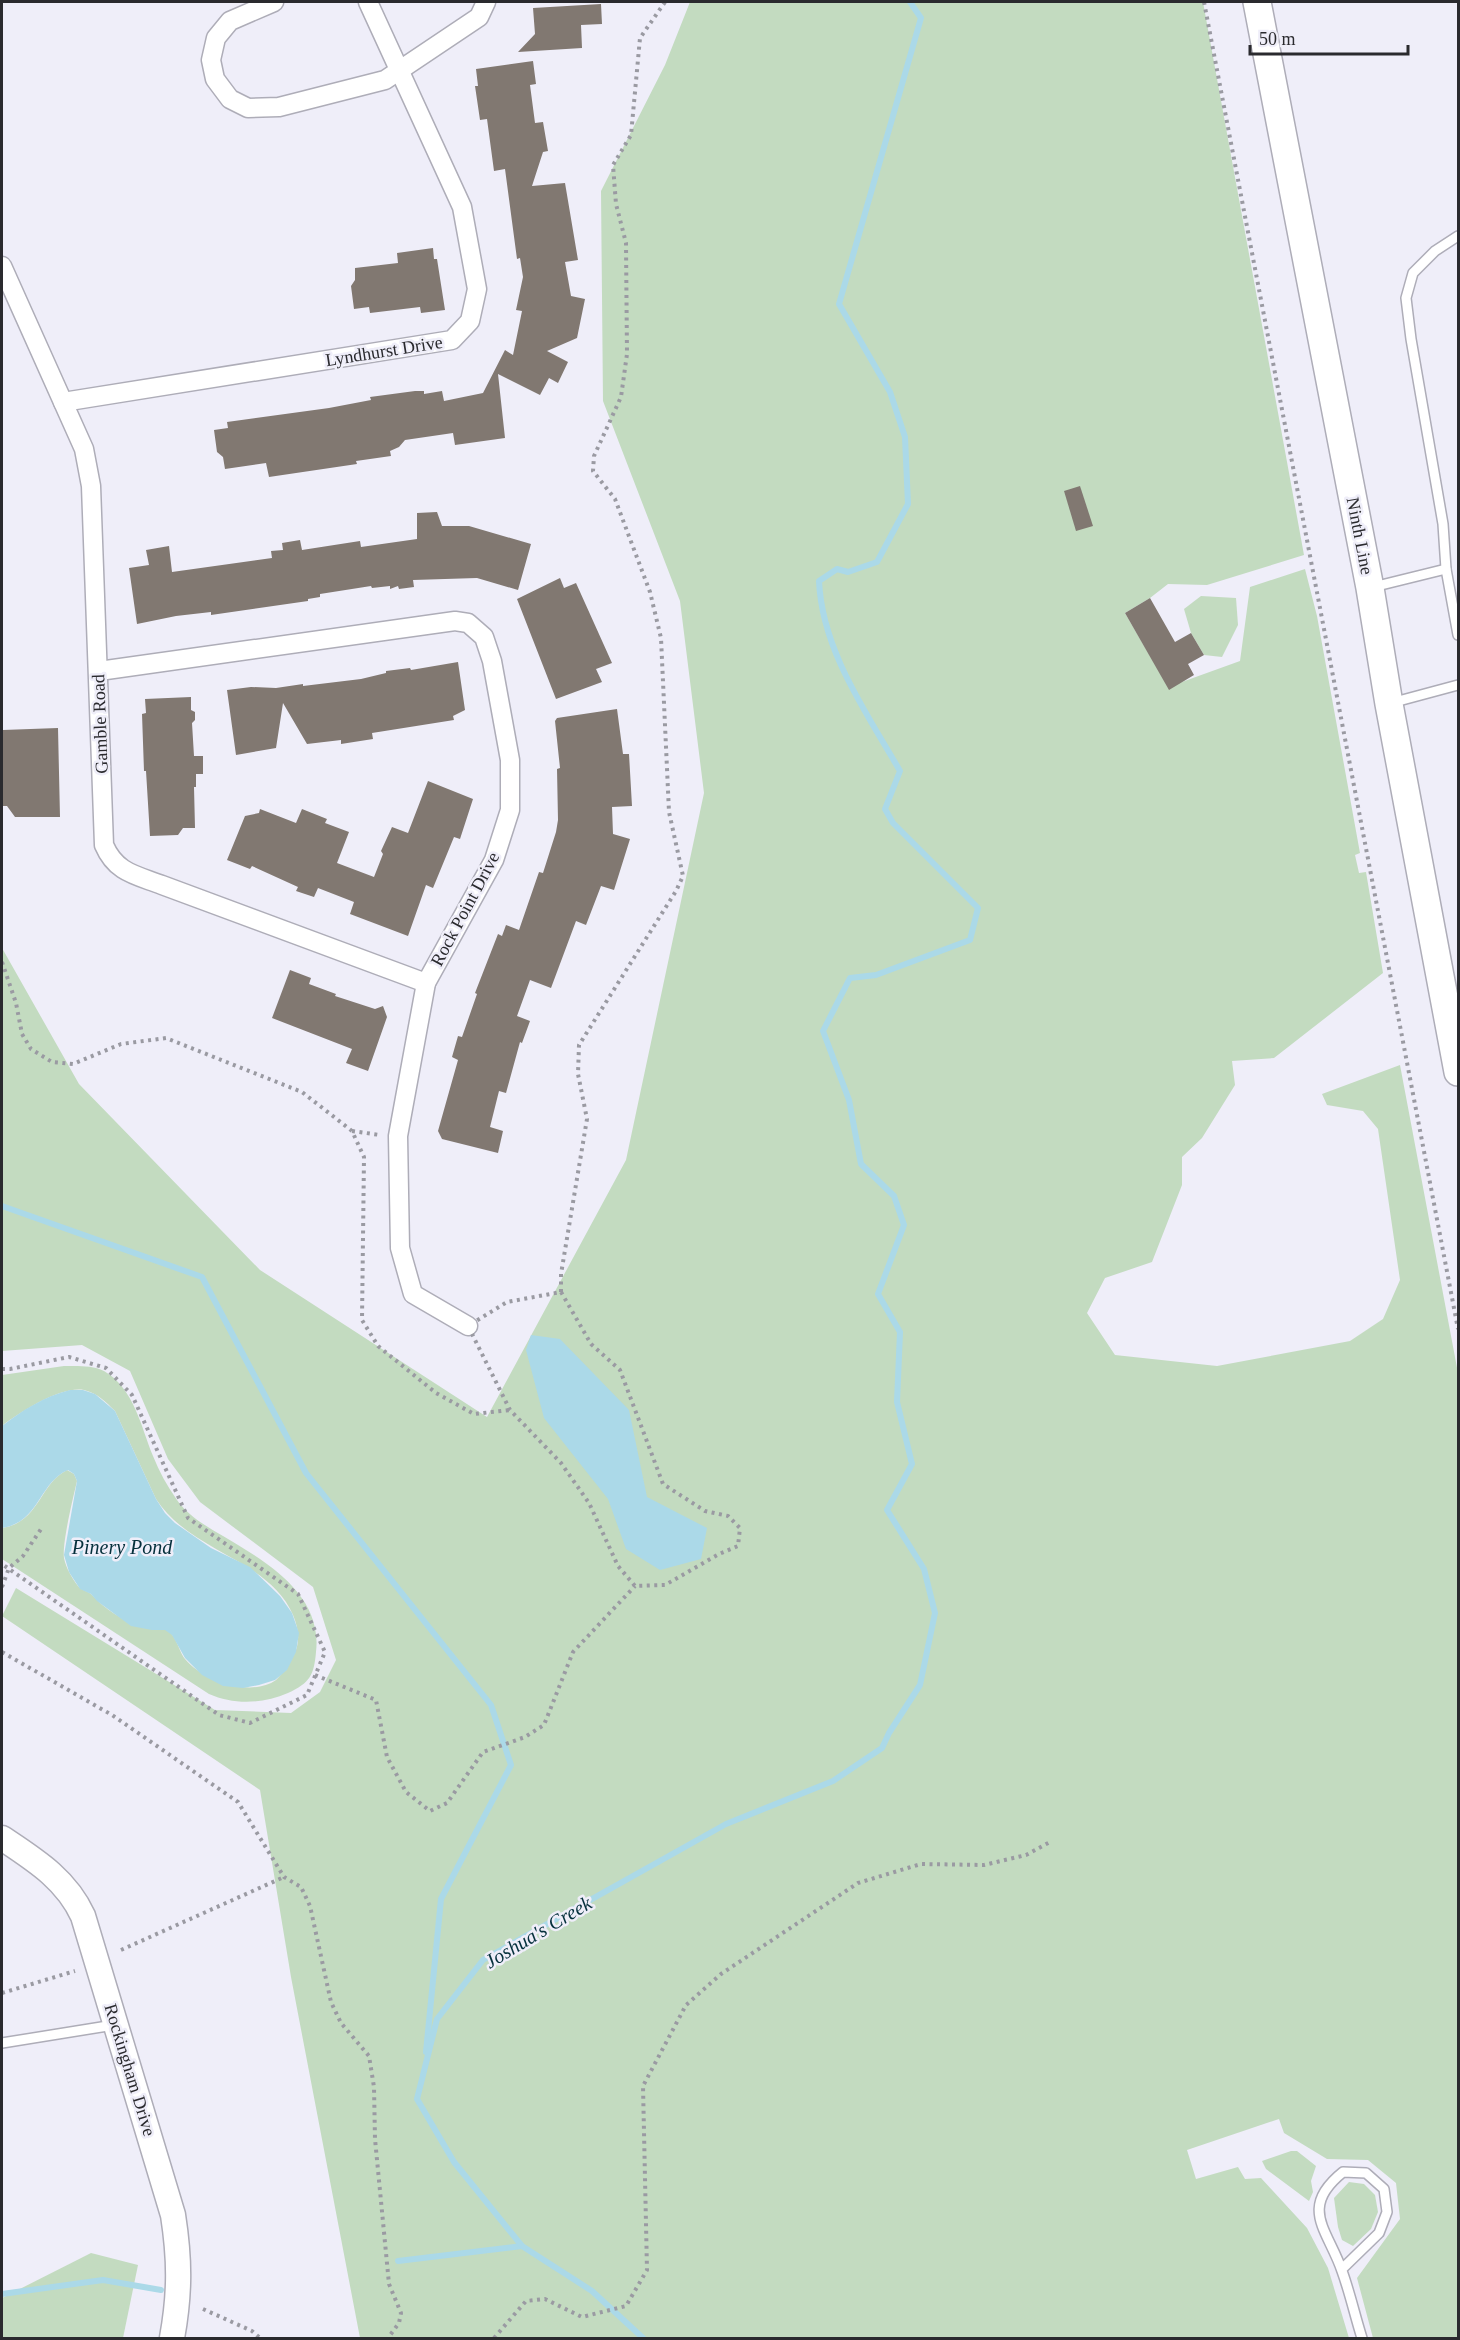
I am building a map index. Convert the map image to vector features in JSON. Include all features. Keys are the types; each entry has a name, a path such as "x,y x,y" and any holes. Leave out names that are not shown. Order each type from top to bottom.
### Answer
{"main road":[{"name":"Ninth Line","path":"1257,2 1370,588 1389,704 1458,1072"}],"street":[{"path":"274,2 230,21 216,38 211,60 214,79 230,99 249,108 279,106 385,80 479,17 486,2"},
{"name":"Lyndhurst Drive","path":"63,402 452,340 470,321 477,289 462,207 368,2"},
{"name":"Gamble Road","path":"2,266 84,449 91,486 104,845 111,860 126,870 162,885 426,983"},
{"name":"Rock Point Drive","path":"99,671 455,621 468,623 484,637 492,661 510,760 510,810 494,860 426,983 398,1137 400,1248 413,1294 468,1326"},
{"name":"Rockingham Drive","path":"2,1838 56,1876 76,1901 83,1916 173,2215 180,2281 172,2338"}],"lane":[{"path":"1458,236 1435,251 1413,273 1406,298 1443,524 1446,569 1458,635"},
{"path":"1370,588 1446,569"},
{"path":"1389,704 1458,685"},
{"path":"2,2043 116,2025"},
{"path":"1342,2269 1379,2233 1387,2212 1384,2189 1366,2173 1343,2172 1327,2185 1321,2201 1319,2220 1342,2269 1362,2338"}],"path":[{"path":"315,1675 376,1700 387,1758 406,1792 430,1811 447,1803 483,1752 525,1737 544,1725 573,1652 635,1586 665,1585 719,1554 738,1546 740,1528 728,1516 705,1511 663,1484 620,1370 591,1344 561,1292 561,1274 587,1119 578,1074 579,1045 676,891 683,876 669,812 661,638 650,592 615,499 593,471 594,456 621,397 627,354 626,243 616,204 613,165 631,135 640,38 664,2"},
{"path":"1204,2 1458,1329"},
{"path":"2,962 16,1003 22,1034 32,1049 52,1062 73,1064 121,1044 166,1038 302,1092 352,1131 364,1157 362,1320 378,1346 436,1394 474,1414 510,1410"},
{"path":"352,1131 384,1136"},
{"path":"561,1292 507,1302 468,1326 510,1410 561,1463 589,1503 618,1566 635,1586"},
{"path":"2,1369 10,1370 69,1358 106,1368 132,1395 188,1518 298,1594 325,1652 307,1695 250,1723 219,1715 2,1564"},
{"path":"2,1587 9,1568 23,1556 43,1526"},
{"path":"2,1652 112,1715 238,1803 284,1877 301,1887 310,1906 331,2002 341,2024 369,2055 374,2087 375,2139 389,2284 401,2313 399,2323 388,2338"},
{"path":"494,2338 526,2301 546,2300 582,2317 626,2306 647,2270 643,2086 686,2005 721,1974 858,1882 921,1864 984,1864 1026,1856 1050,1842"},
{"path":"122,1950 284,1877"},
{"path":"2,1993 75,1971"},
{"path":"203,2309 252,2331 260,2338"}],"green space":[{"path":"690,2 1203,2 1304,555 1207,585 1168,584 1125,613 1168,687 1240,661 1250,587 1305,569 1317,616 1360,853 1355,855 1359,873 1366,872 1383,973 1274,1058 1232,1061 1235,1085 1202,1138 1182,1157 1182,1185 1152,1262 1105,1278 1087,1313 1115,1355 1217,1366 1350,1341 1383,1319 1400,1280 1378,1129 1363,1111 1327,1105 1322,1094 1400,1065 1458,1373 1458,2338 1373,2338 1357,2278 1400,2219 1396,2183 1368,2160 1327,2159 1284,2133 1279,2119 1187,2150 1196,2179 1238,2167 1245,2179 1261,2178 1307,2228 1328,2268 1349,2338 360,2338 291,1977 260,1790 2,1616 16,1588 215,1710 291,1713 320,1692 336,1660 313,1587 200,1502 168,1459 130,1371 82,1345 2,1351 2,948 79,1084 260,1270 487,1417 626,1160 704,793 680,601 603,401 601,191 665,65"},
{"path":"1201,596 1236,598 1238,625 1222,657 1204,655 1191,633 1184,609"},
{"path":"64,1366 95,1368 114,1378 130,1398 158,1467 181,1506 198,1520 273,1568 301,1596 316,1631 316,1652 310,1677 301,1686 278,1697 248,1702 228,1700 209,1694 2,1559 2,1528 15,1524 32,1511 50,1484 67,1470 74,1474 77,1481 66,1532 64,1558 80,1588 91,1594 102,1605 132,1623 169,1631 185,1659 193,1667 215,1680 228,1684 254,1687 276,1680 297,1648 298,1631 295,1620 282,1596 248,1568 188,1532 171,1517 156,1499 115,1411 101,1398 84,1390 64,1392 30,1407 2,1426 2,1375"},
{"path":"1297,2151 1316,2166 1311,2181 1313,2192 1309,2201 1266,2169 1262,2161"},
{"path":"1349,2182 1364,2184 1375,2195 1378,2212 1371,2229 1353,2246 1342,2240 1334,2198"},
{"path":"91,2253 138,2265 123,2338 2,2338 2,2298"}],"water":[{"path":"531,1335 560,1339 629,1410 647,1497 707,1528 701,1559 660,1570 626,1549 608,1499 544,1418 526,1350"},
{"name":"Pinery Pond","path":"70,1390 83,1390 95,1394 115,1411 156,1499 175,1523 211,1548 250,1567 280,1596 292,1613 299,1633 296,1652 287,1670 275,1680 243,1688 223,1686 202,1675 185,1658 172,1635 165,1630 131,1626 91,1594 80,1589 69,1572 64,1555 77,1481 74,1474 68,1470 51,1483 24,1518 2,1528 2,1426 34,1405"}],"building":[{"path":"601,4 602,24 581,25 582,48 518,52 535,34 533,8"},
{"path":"533,61 536,84 530,85 535,123 543,122 548,151 543,152 532,186 565,183 578,260 565,262 571,296 585,299 577,338 547,351 568,362 558,383 549,378 540,395 498,374 505,438 455,445 453,433 405,440 399,447 390,451 391,456 356,461 357,464 269,477 266,463 225,469 223,457 217,452 214,430 228,428 227,422 329,408 371,400 370,397 415,391 424,391 424,394 442,391 444,401 483,393 505,350 513,355 522,311 516,310 523,277 520,258 517,259 505,169 494,171 487,119 480,120 475,86 478,86 476,69"},
{"path":"433,248 434,259 437,259 445,310 421,313 420,307 370,313 369,307 354,309 351,286 355,280 355,268 398,263 397,253"},
{"path":"1080,486 1093,526 1076,531 1064,491"},
{"path":"437,512 442,526 469,526 531,544 518,590 477,578 413,580 414,587 399,589 398,586 390,589 390,586 372,588 371,586 320,594 320,597 308,599 308,601 211,615 211,612 176,616 137,624 129,568 149,565 146,550 169,546 172,572 272,558 271,551 283,550 282,543 300,540 302,550 360,541 361,547 417,539 417,513"},
{"path":"560,578 564,588 576,583 612,663 596,669 602,682 556,699 517,599"},
{"path":"1150,598 1175,642 1191,633 1204,655 1188,664 1194,675 1169,690 1125,613"},
{"path":"458,662 465,710 453,716 454,720 372,733 373,739 341,744 341,740 307,744 283,703 276,748 236,755 227,690 251,687 276,688 303,684 303,686 361,679 386,673 386,671 410,668 411,670"},
{"path":"191,697 191,710 195,712 195,720 192,723 194,756 203,756 203,774 196,774 196,787 194,787 195,828 183,828 178,835 150,836 146,771 144,771 142,714 146,713 145,699"},
{"path":"617,709 623,754 629,754 632,806 612,807 613,834 630,839 614,890 601,886 586,925 576,921 551,988 530,980 517,1016 530,1021 522,1043 520,1042 506,1093 499,1091 490,1127 503,1131 498,1153 442,1139 438,1131 458,1060 452,1057 458,1036 462,1037 477,994 475,993 498,934 502,936 506,925 519,930 539,872 543,873 556,832 558,820 557,769 560,768 555,721 557,718"},
{"path":"58,728 60,817 15,817 7,806 3,806 3,730"},
{"path":"428,781 473,799 460,839 454,837 433,888 426,885 408,936 350,914 354,902 318,888 314,897 296,891 298,887 252,866 250,869 227,860 245,816 259,813 260,809 296,823 302,809 327,819 325,823 349,832 337,863 374,877 383,854 381,851 392,827 408,833"},
{"path":"290,970 311,978 309,984 336,994 335,996 375,1009 383,1006 387,1017 368,1071 346,1063 352,1049 272,1018"}],"waterway":[{"name":"Joshua's Creek","path":"643,2338 592,2291 522,2246 454,2162 417,2099 437,2019 483,1960 726,1824 833,1781 882,1748 920,1685 935,1613 924,1569 887,1510 912,1464 897,1402 900,1332 878,1294 904,1225 894,1196 861,1164 849,1100 823,1031 850,978 876,975 970,940 978,908 893,823 885,809 900,771 860,703 837,656 828,632 819,581 837,569 848,572 877,562 908,504 905,437 890,392 839,304 921,18 910,2"},
{"path":"2,1206 202,1277 306,1473 491,1705 511,1765 441,1899 426,2052"},
{"path":"398,2261 522,2246"},
{"path":"2,2294 103,2280 161,2290"}]}
